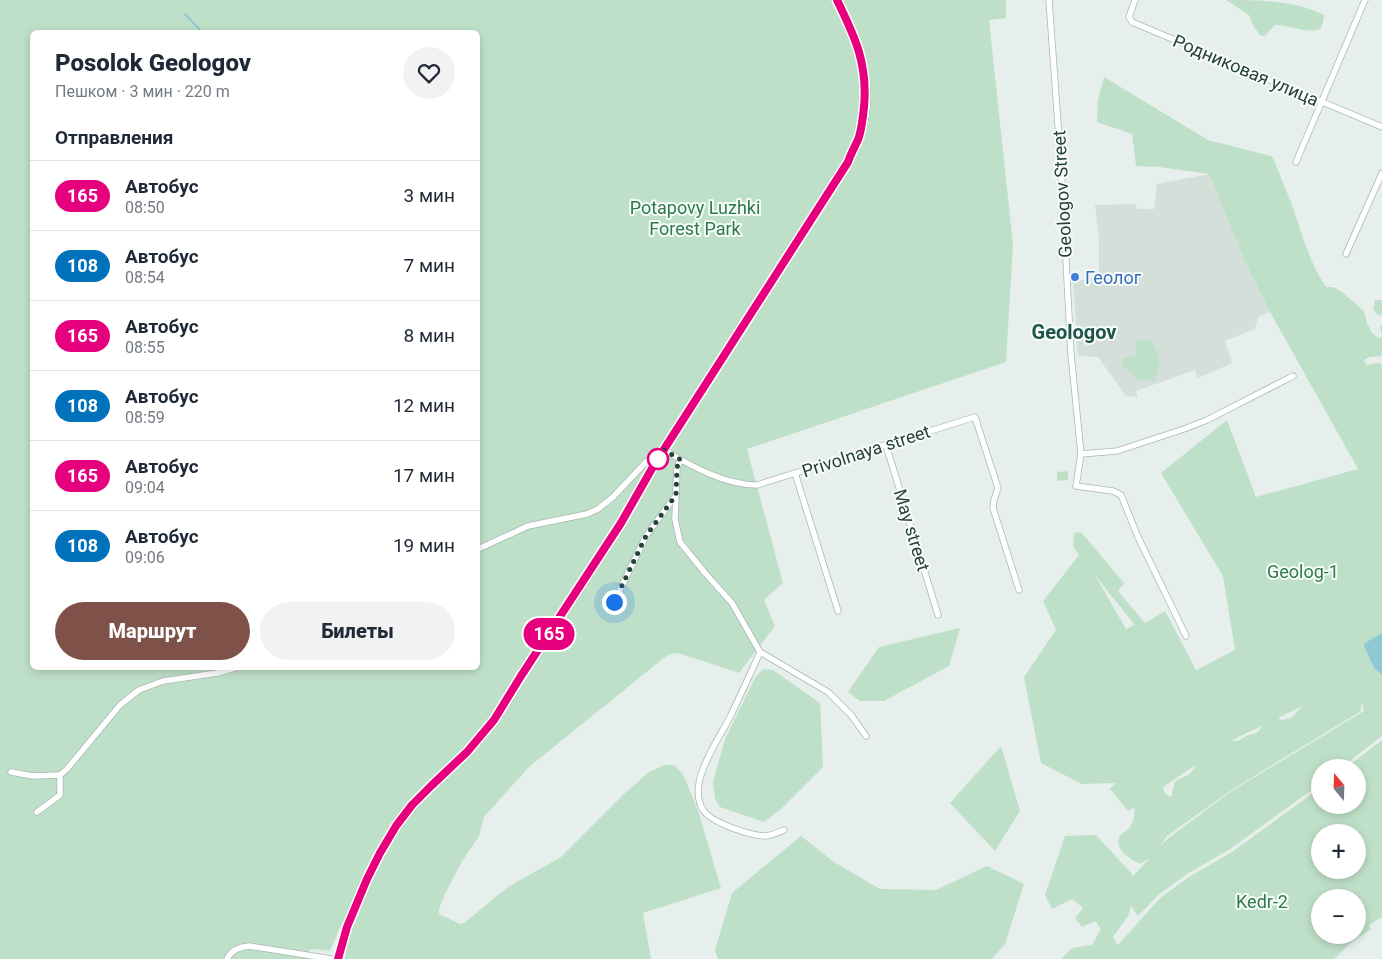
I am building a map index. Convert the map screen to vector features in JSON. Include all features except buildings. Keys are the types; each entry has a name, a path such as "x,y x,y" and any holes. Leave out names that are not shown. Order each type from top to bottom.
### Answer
{"street":[{"path":"338,959 347,927 367,879 396,826 412,805 467,752 494,720 621,523 654,465 848,162 859,137 864,110 864,73 857,45 837,0"},
{"name":"Geologov Street","path":"1049,0 1061,166 1071,354 1081,454 1076,486 1113,491 1120,494 1138,538 1186,636"},
{"name":"Родниковая улица","path":"1136,0 1129,17 1132,22 1382,126"},
{"path":"1296,162 1365,0"},
{"path":"1346,254 1382,173"},
{"path":"1081,454 1117,451 1199,423 1293,376"},
{"name":"Privolnaya street","path":"664,450 693,467 744,485 757,485 975,416 998,488 993,508 1018,590"},
{"name":"May street","path":"886,445 938,615"},
{"path":"681,460 677,467 676,495 676,519 680,542 732,603 760,652 828,692 851,715 866,736"},
{"path":"480,548 528,526 587,514 598,509 613,497 646,461 654,465"},
{"path":"795,473 838,611"},
{"path":"614,602 646,536 676,495"},
{"path":"760,652 731,716 703,767 699,781 699,797 704,810 712,818 727,826 747,833 767,836 784,830"},
{"path":"11,772 34,776 60,775 67,770 120,705 140,690 163,681 228,670"},
{"path":"37,812 60,795 60,775"},
{"path":"227,959 234,950 249,946 332,959"}],"shaded area":[{"path":"1209,174 1243,257 1270,312 1258,317 1255,329 1225,341 1232,363 1198,378 1195,370 1136,391 1138,397 1126,396 1098,357 1078,356 1073,281 1099,278 1099,241 1095,205 1136,204 1137,209 1154,209 1157,184"}],"green space":[{"name":"Potapovy Luzhki Forest Park","path":"0,0 1006,0 1006,18 989,20 1013,245 1006,362 747,449 783,583 764,600 775,626 739,673 678,653 665,657 529,767 484,817 479,836 461,863 445,894 439,914 460,924 464,923 508,887 561,857 624,794 649,772 665,765 674,765 683,774 698,811 721,888 643,913 651,959 345,959 347,942 362,906 340,927 330,951 311,949 305,957 311,959 0,959"},
{"path":"1226,0 1264,1 1300,6 1324,15 1323,23 1320,29 1314,30 1275,25 1265,36 1261,36 1253,26 1249,15"},
{"path":"1104,77 1208,140 1271,156 1290,199 1310,257 1326,287 1333,287 1342,292 1364,311 1372,333 1379,338 1382,336 1382,356 1370,357 1364,360 1366,365 1382,364 1382,736 1352,759 1311,759 1311,790 1230,849 1187,874 1158,895 1138,916 1131,906 1128,916 1113,937 1118,945 1160,898 1189,877 1232,852 1311,795 1311,814 1366,814 1366,759 1357,759 1382,740 1382,917 1369,925 1371,929 1366,932 1366,889 1311,889 1311,944 1349,944 1334,959 1061,959 1072,948 1092,945 1101,929 1095,921 1082,927 1075,918 1083,908 1072,899 1052,909 1045,895 1065,836 1096,835 1132,874 1132,877 1150,858 1140,864 1132,860 1119,847 1119,838 1131,825 1135,807 1128,811 1110,789 1115,783 1082,784 1041,763 1024,677 1056,630 1043,601 1079,555 1073,546 1074,533 1081,532 1124,583 1118,591 1145,623 1165,611 1196,670 1235,650 1223,576 1161,473 1227,420 1256,497 1358,469 1270,312 1243,257 1209,174 1159,167 1136,166 1132,134 1097,122 1098,100","holes":["1095,575 1134,624 1134,625 1126,629","1361,701 1364,711 1230,792 1160,846 1167,836 1233,789 1361,711","1302,706 1291,718 1281,720 1278,718","1262,726 1258,732 1238,741 1232,741","1197,764 1190,774 1175,781 1171,797 1165,794 1163,787"]},
{"path":"1375,300 1382,300 1382,316 1376,314 1373,309"},
{"path":"1150,339 1160,360 1159,369 1154,381 1137,379 1121,364 1123,358 1137,355 1135,341"},
{"path":"1068,471 1068,480 1057,481 1057,472"},
{"path":"960,628 949,666 884,701 860,701 848,692 879,647"},
{"path":"763,669 773,670 820,703 823,767 781,809 764,822 720,807 715,799 713,782 725,739 755,678"},
{"path":"1001,746 1020,811 995,851 950,803"},
{"path":"801,836 834,862 880,889 936,890 987,866 1024,884 1005,944 992,959 718,959 715,950 732,893"}],"water":[{"path":"1382,633 1382,675 1374,668 1364,646 1365,643"}],"waterway":[{"path":"185,14 200,30"}],"bus line":[{"name":"165","path":"338,959 347,927 367,879 396,826 412,805 467,752 494,720 621,523 654,465 848,162 859,137 863,117 864,73 857,45 837,0"}],"place":[{"name":"Геолог","path":"1075,277"}],"district":[{"name":"Geologov","path":"1074,332"}],"route":[{"path":"614,602 646,536 676,495 677,467 681,460 664,450 658,459"}],"park label":[{"name":"Geolog-1","path":"1303,571"},
{"name":"Kedr-2","path":"1262,901"}]}
